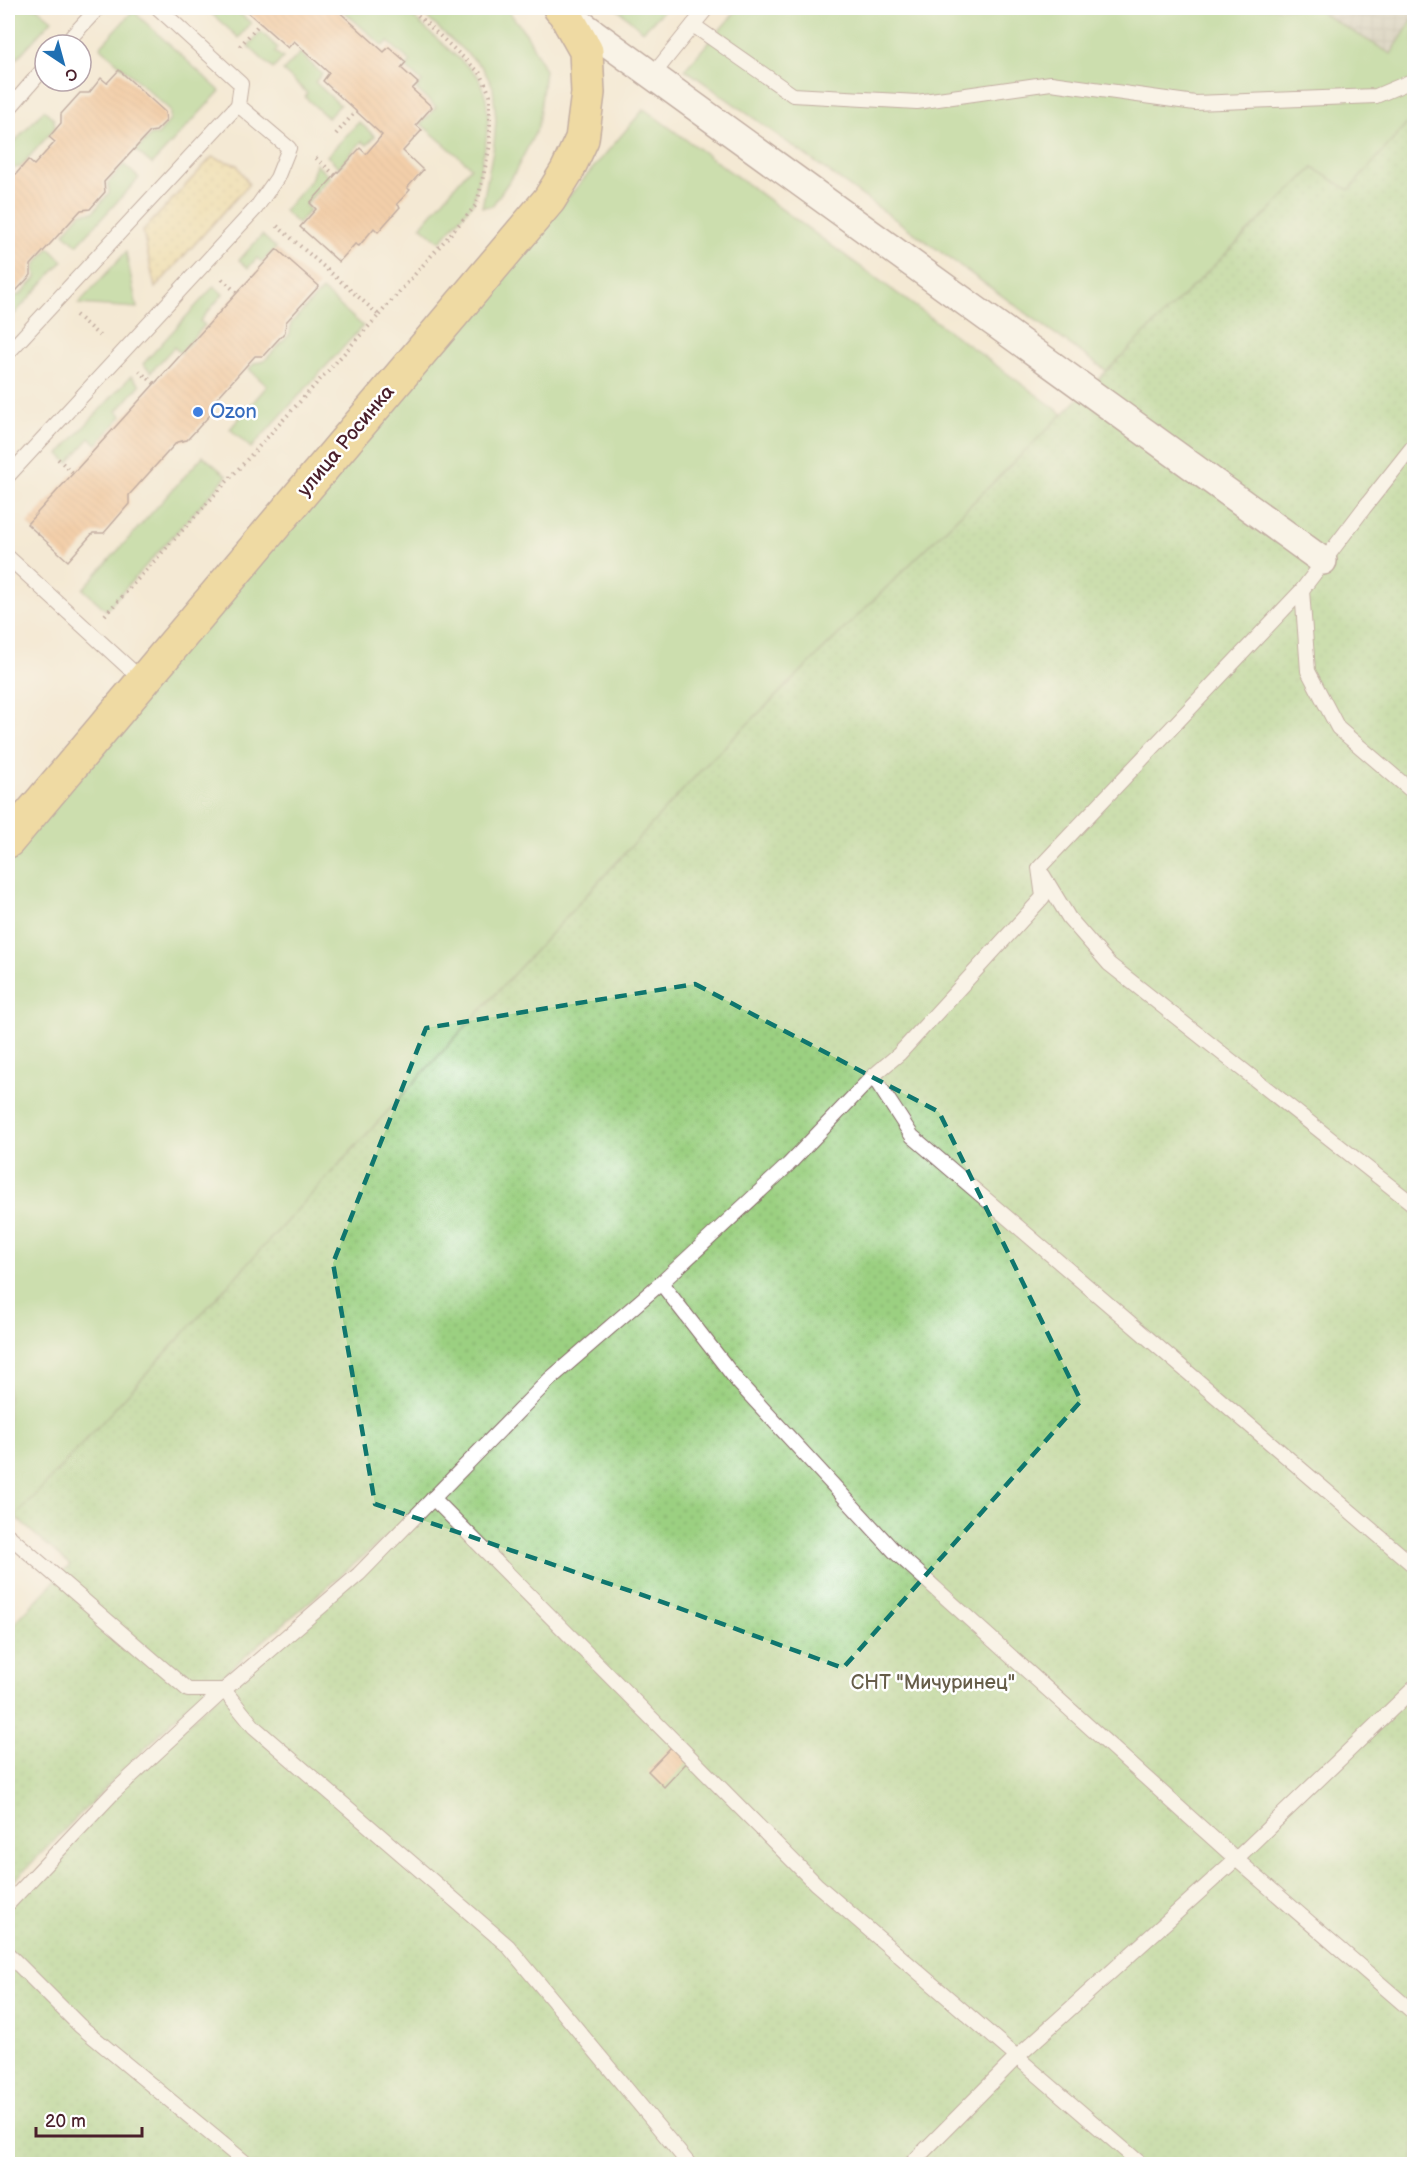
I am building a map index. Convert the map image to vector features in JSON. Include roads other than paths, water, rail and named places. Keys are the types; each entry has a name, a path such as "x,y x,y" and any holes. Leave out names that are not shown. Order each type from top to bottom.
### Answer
{"main road":[{"name":"улица Росинка","path":"8,841 542,209 567,171 582,139 588,93 586,51 562,10"}],"street":[{"path":"562,10 1323,561"}],"lane":[{"path":"75,33 98,8"},
{"path":"8,353 238,105 241,84 158,8"},
{"path":"652,76 707,8"},
{"path":"693,25 793,95 917,102 1051,83 1195,103 1376,96 1414,80"},
{"path":"8,110 33,81"},
{"path":"8,476 256,208 277,178 289,148 238,105"},
{"path":"1039,868 1302,590 1414,445"},
{"path":"8,557 143,681"},
{"path":"1302,590 1308,671 1338,728 1414,793"},
{"path":"8,1904 114,1792 224,1690 359,1574 550,1379 661,1283 788,1165 873,1076 899,1054 1043,897 1039,868"},
{"path":"1039,868 1069,918 1109,964 1414,1204"},
{"path":"873,1076 912,1137 1414,1566"},
{"path":"661,1283 738,1382 894,1551 1236,1859 1414,2013"},
{"path":"433,1498 816,1884 1141,2164"},
{"path":"8,1535 188,1690 224,1690"},
{"path":"911,2164 1017,2057 1236,1859 1414,1688"},
{"path":"224,1690 254,1727 508,1946 689,2164"},
{"path":"8,1954 80,2026 247,2164"}],"place":[{"name":"Ozon","path":"198,412"}],"park label":[{"name":"СНТ \"Мичуринец\"","path":"933,1683"}]}
